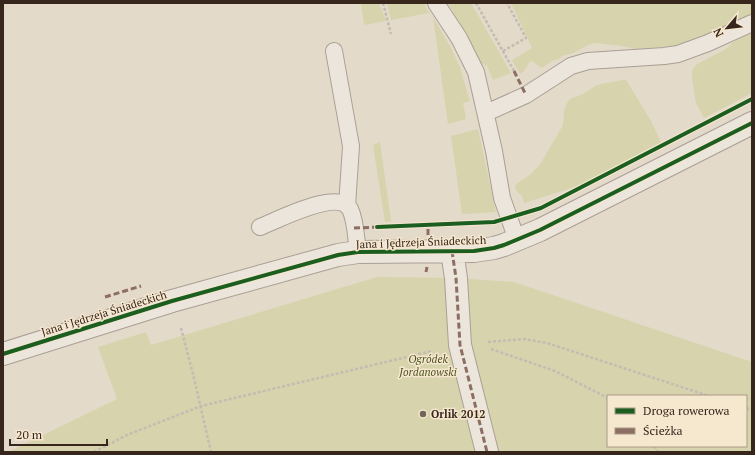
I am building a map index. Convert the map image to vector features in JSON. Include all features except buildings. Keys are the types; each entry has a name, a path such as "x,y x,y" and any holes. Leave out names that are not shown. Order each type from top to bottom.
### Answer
{"street":[{"name":"Jana i Jędrzeja Śniadeckich","path":"3,354 172,301 315,261 358,252 474,251 494,248 517,240 752,123"},
{"path":"452,251 487,452"}],"lane":[{"path":"436,3 459,38 476,72 486,113 502,198 517,240"},
{"path":"486,113 526,95 571,66 588,61 678,54 708,43 752,23"},
{"path":"334,51 351,146 348,206 353,221 358,252"},
{"path":"260,227 321,203 332,202 345,204 348,206"}],"path":[{"path":"384,3 391,34"},
{"path":"476,3 514,71"},
{"path":"503,51 526,38 506,3"},
{"path":"172,301 184,335 211,452"},
{"path":"94,452 127,435 201,406 467,344 524,340 546,343 706,395"},
{"path":"467,344 555,371 607,397"},
{"path":"747,452 752,451"}],"green space":[{"path":"361,3 379,3 386,21 364,25"},
{"path":"387,3 424,3 429,13 391,20"},
{"path":"448,3 471,3 511,73 493,80 487,66 481,63"},
{"path":"511,3 752,3 752,19 679,47 672,46 636,49 596,43 590,44 573,53 552,61 542,68 530,61 525,70 520,74 512,60 532,48"},
{"path":"433,17 459,65 470,101 463,103 466,119 448,124"},
{"path":"752,32 752,93 704,118 696,103 692,70 697,64 726,49 733,42"},
{"path":"626,80 628,83 651,121 661,142 575,187 524,203 522,196 516,190 515,185 531,174 541,163 563,125 564,111 570,99 583,94 595,86"},
{"path":"478,129 496,212 462,214 451,136"},
{"path":"380,142 391,221 385,222 373,145"},
{"name":"Ogródek Jordanowski","path":"377,277 456,278 514,282 752,362 752,452 8,452 117,399 98,347 146,332 151,345"}],"marked path":[{"path":"514,71 526,95"},
{"path":"428,225 428,235"},
{"path":"354,228 380,227"},
{"path":"452,251 456,278 460,345 487,452"},
{"path":"426,272 427,267"},
{"path":"105,297 141,286"}],"cycle path":[{"path":"377,227 494,222 541,208 752,99"},
{"path":"3,354 172,301 338,255 358,252 474,251 504,245 540,230 752,123"}],"place":[{"name":"Orlik 2012","path":"423,414"}]}
